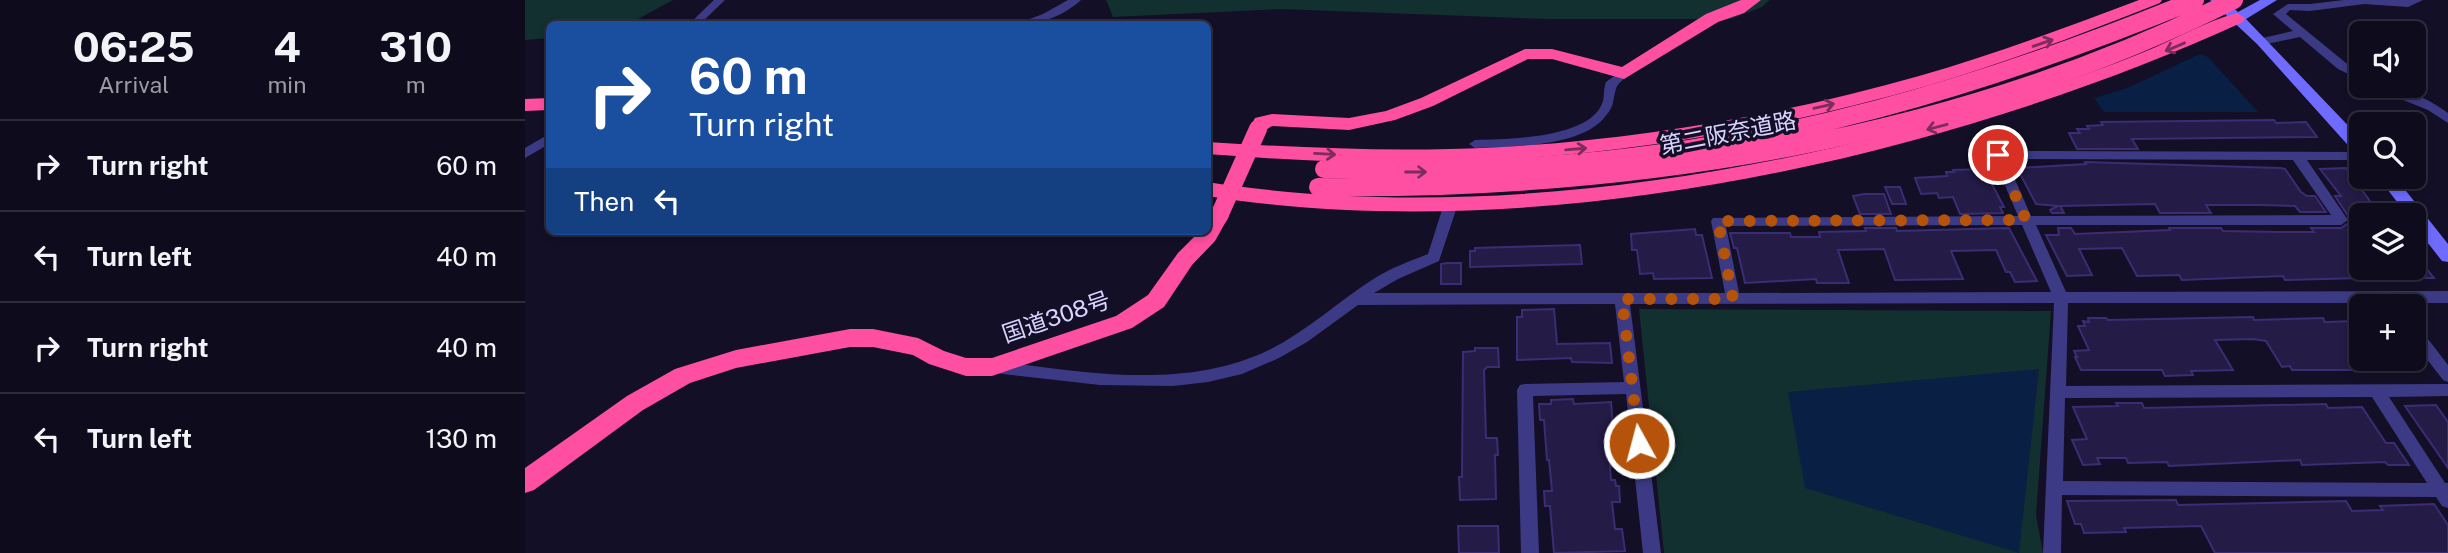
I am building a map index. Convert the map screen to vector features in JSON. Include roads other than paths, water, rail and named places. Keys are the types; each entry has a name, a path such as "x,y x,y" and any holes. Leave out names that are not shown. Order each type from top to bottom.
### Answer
{"highway":[{"path":"1624,73 1711,18 1738,9 1753,0"},
{"path":"1211,148 1365,156 1470,156 1610,146 1677,136 1783,116 1936,78 2071,33 2154,0"},
{"name":"第二阪奈道路","path":"1211,177 1321,178 1519,169 1616,160 1740,141 1872,112 1971,85 2086,46 2195,0"},
{"path":"1211,189 1317,200 1422,204 1577,195 1689,181 1812,158 1973,118 2119,70 2236,9"},
{"name":"第二阪奈道路","path":"1211,159 1321,178 1421,189 1521,186 1623,177 1761,153 1923,116 2033,83 2236,9"},
{"name":"国道308号","path":"1211,231 1262,122 1272,120 1349,124 1389,116 1427,102 1525,54 1552,54 1624,73"},
{"path":"525,93 546,92"},
{"path":"525,105 546,104"},
{"name":"国道308号","path":"525,482 635,402 683,376 736,359 851,338 873,338 918,347 937,358 966,367 992,367 1124,322 1156,301 1185,259 1209,235"}],"street":[{"path":"697,21 720,0"},
{"path":"1031,21 1047,16 1076,0"},
{"path":"2217,0 2236,9 2349,136"},
{"path":"2236,9 2270,0"},
{"path":"2349,70 2279,14 2288,7 2302,9 2372,1 2411,4 2418,0"},
{"path":"2262,41 2302,33"},
{"path":"1475,144 1542,141 1570,132 1598,117 1607,106 1610,85 1624,73"},
{"path":"2409,98 2432,107 2448,119"},
{"path":"525,154 546,140"},
{"path":"2052,553 2061,298 1998,155 2349,156"},
{"path":"1733,299 1718,221 2341,220 2297,156"},
{"path":"2395,189 2448,256"},
{"path":"992,367 1118,382 1173,379 1224,372 1271,355 1314,330 1381,281 1433,257 1449,211"},
{"path":"2426,299 2448,297"},
{"path":"1357,299 2061,298 2349,301"},
{"path":"1622,299 1652,553"},
{"path":"2426,347 2448,376"},
{"path":"1530,553 1525,390 1632,388"},
{"path":"2375,390 2446,494"},
{"path":"2058,392 2448,390"},
{"path":"2054,488 2446,494"}],"water":[{"path":"2200,54 2208,57 2258,112 2104,112 2094,98 2127,88"},
{"path":"2039,369 2019,553 1805,488 1788,392"}]}
